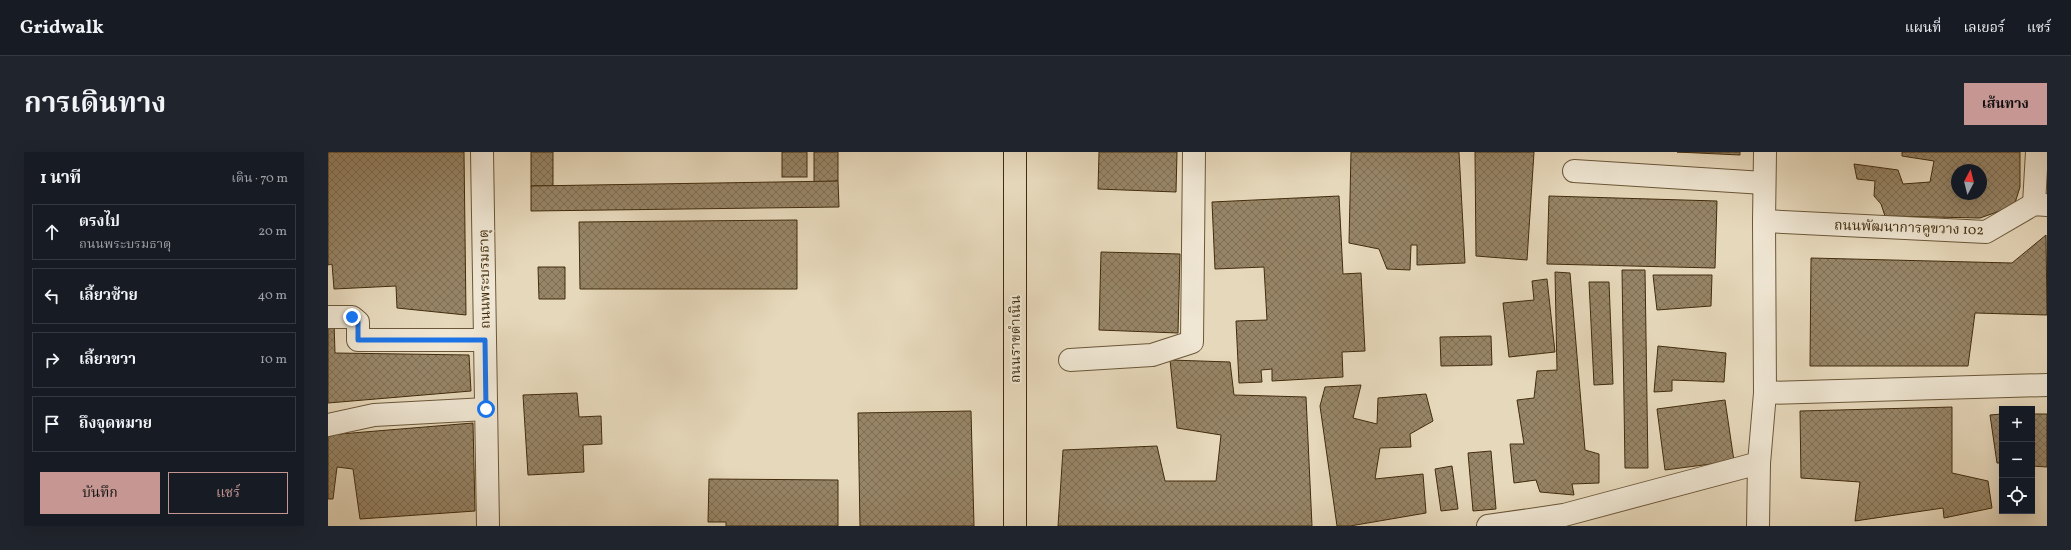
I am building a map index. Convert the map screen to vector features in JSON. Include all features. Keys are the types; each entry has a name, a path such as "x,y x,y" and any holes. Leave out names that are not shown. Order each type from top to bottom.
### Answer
{"main road":[{"name":"ถนนราขดำเนิน","path":"1015,152 1015,526"}],"street":[{"name":"ถนนพระบรมธาตุ","path":"482,152 488,526"},
{"path":"1070,360 1152,355 1192,342 1194,152"},
{"path":"1758,526 1759,463 1765,392 1765,152"},
{"path":"2037,152 2040,205"},
{"path":"1574,171 1764,183"},
{"name":"ถนนพัฒนาการคูขวาง 102","path":"1764,222 1986,232 2040,205"},
{"path":"328,317 352,317 358,322 358,340 485,340"},
{"path":"1765,392 1993,385 2047,385"},
{"path":"328,425 374,414 486,409"},
{"path":"1488,526 1564,520 1759,463"}],"building":[{"path":"328,152 464,152 466,315 397,308 396,286 334,289 332,264 328,265"},
{"path":"531,152 553,152 553,186 531,186"},
{"path":"782,152 807,152 807,177 782,177"},
{"path":"814,152 838,152 838,181 814,182"},
{"path":"1099,152 1177,152 1176,192 1098,189"},
{"path":"1351,152 1459,152 1465,263 1417,265 1417,245 1411,245 1410,270 1387,269 1379,249 1349,243"},
{"path":"1475,152 1534,152 1527,260 1476,256"},
{"path":"1677,152 1740,152 1740,155"},
{"path":"1902,152 2020,152 2020,187 2014,206 1980,218 1885,216 1881,204 1874,196 1875,181 1857,179 1854,164 1898,170 1903,184 1930,182 1934,161 1902,156"},
{"path":"838,181 839,207 531,211 531,186"},
{"path":"1339,196 1343,274 1361,273 1365,351 1342,352 1343,377 1272,381 1272,369 1261,370 1262,382 1239,383 1236,321 1267,320 1264,267 1215,269 1212,202"},
{"path":"1549,196 1717,201 1715,268 1547,264"},
{"path":"797,220 797,289 580,289 579,222"},
{"path":"2046,235 2047,315 1975,313 1968,366 1810,366 1811,258 2012,263"},
{"path":"1101,252 1180,254 1178,333 1099,330"},
{"path":"538,267 565,267 565,299 539,299"},
{"path":"1622,270 1645,270 1648,468 1625,468"},
{"path":"1555,272 1570,273 1585,450 1599,454 1599,483 1572,484 1574,495 1540,492 1536,480 1514,483 1510,444 1524,444 1517,400 1534,398 1537,371 1557,370"},
{"path":"1653,275 1712,275 1711,306 1657,310"},
{"path":"1547,279 1555,352 1509,357 1503,303 1534,300 1532,281"},
{"path":"1589,282 1609,282 1613,384 1594,385"},
{"path":"328,322 334,322 335,353 469,355 471,391 328,403"},
{"path":"1491,336 1492,365 1441,366 1440,337"},
{"path":"1658,346 1726,353 1724,382 1672,380 1672,391 1654,392"},
{"path":"1170,360 1230,362 1234,395 1306,397 1312,526 1058,526 1063,450 1157,446 1165,481 1216,481 1221,435 1177,428"},
{"path":"1361,385 1353,418 1377,424 1378,398 1426,394 1433,421 1410,434 1411,447 1380,448 1375,479 1423,474 1426,513 1350,526 1337,526 1320,406 1325,387"},
{"path":"577,393 579,417 601,416 602,444 583,445 584,472 528,475 523,395"},
{"path":"1725,400 1734,461 1665,470 1657,409"},
{"path":"1952,407 1952,473 1988,481 1992,508 1944,518 1943,508 1855,521 1860,482 1801,478 1800,411"},
{"path":"971,411 974,526 860,526 858,413"},
{"path":"1999,414 1999,463 1997,463 1990,415"},
{"path":"2035,414 2047,414 2047,467 2035,466"},
{"path":"473,423 475,511 360,519 353,469 337,467 333,499 328,499 328,435"},
{"path":"1491,451 1496,509 1473,511 1468,453"},
{"path":"1452,466 1458,509 1441,511 1435,469"},
{"path":"709,479 838,480 838,526 726,526 726,522 708,522"}],"route":[{"path":"352,317 358,322 358,340 485,340 486,409"}]}
